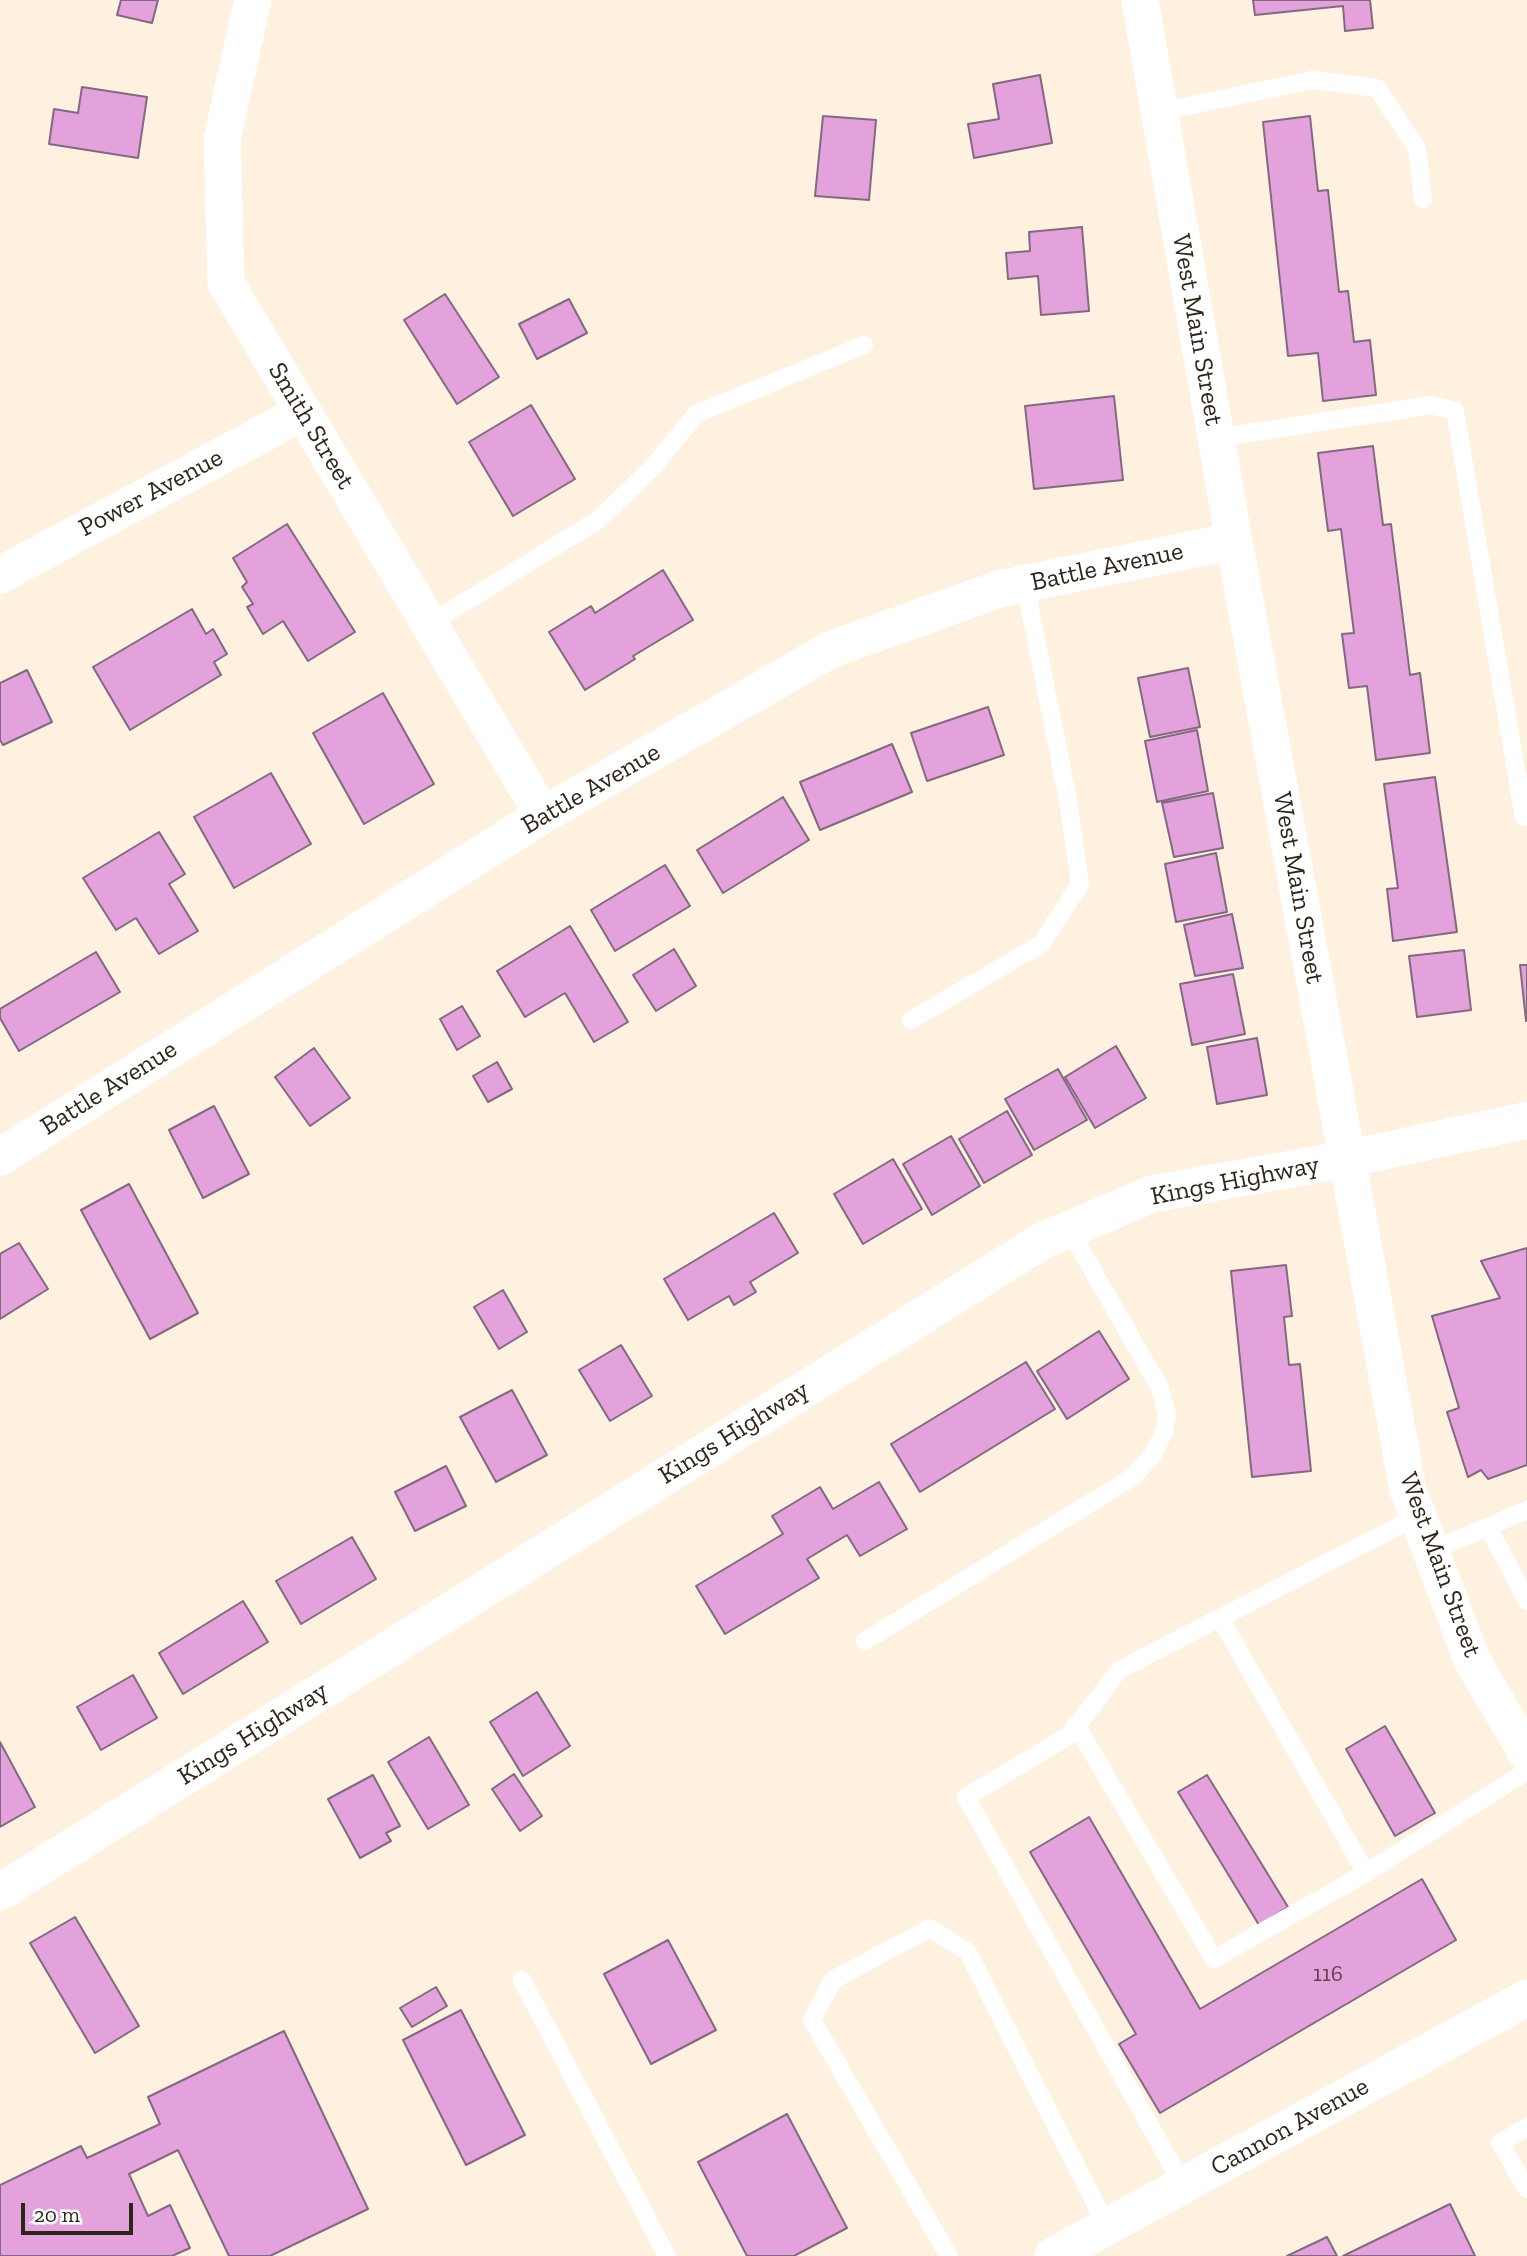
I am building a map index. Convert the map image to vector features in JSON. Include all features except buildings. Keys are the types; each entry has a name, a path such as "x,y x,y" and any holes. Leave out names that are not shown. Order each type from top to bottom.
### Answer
{"street":[{"name":"Smith Street","path":"253,0 222,139 226,283 543,815"},
{"name":"West Main Street","path":"1140,0 1234,541 1408,1490 1472,1660 1527,1754"},
{"name":"Power Avenue","path":"0,575 303,412"},
{"name":"Battle Avenue","path":"0,1157 543,815 832,649 999,589 1234,541"},
{"name":"Kings Highway","path":"0,1892 1030,1248 1152,1194 1347,1159 1527,1120"},
{"name":"Cannon Avenue","path":"1053,2256 1527,1998"}],"lane":[{"path":"1159,111 1312,80 1377,88 1417,149 1423,199"},
{"path":"429,624 598,520 653,467 696,414 864,345"},
{"path":"1216,438 1432,405 1455,411 1524,817"},
{"path":"911,1020 1041,944 1080,884 1068,800 1025,584"},
{"path":"865,1641 1133,1477 1154,1453 1164,1432 1167,1415 1160,1388 1069,1230"},
{"path":"1431,1551 1527,1510"},
{"path":"1183,2185 966,1797 1070,1735 1119,1670 1418,1516"},
{"path":"1488,1527 1527,1601"},
{"path":"1220,1618 1366,1873"},
{"path":"1076,1725 1214,1959 1366,1873 1527,1771"},
{"path":"949,2256 812,2020 833,1980 930,1928 968,1952 1107,2227"},
{"path":"522,1980 667,2256"},
{"path":"1527,2127 1500,2143 1527,2189"}]}
